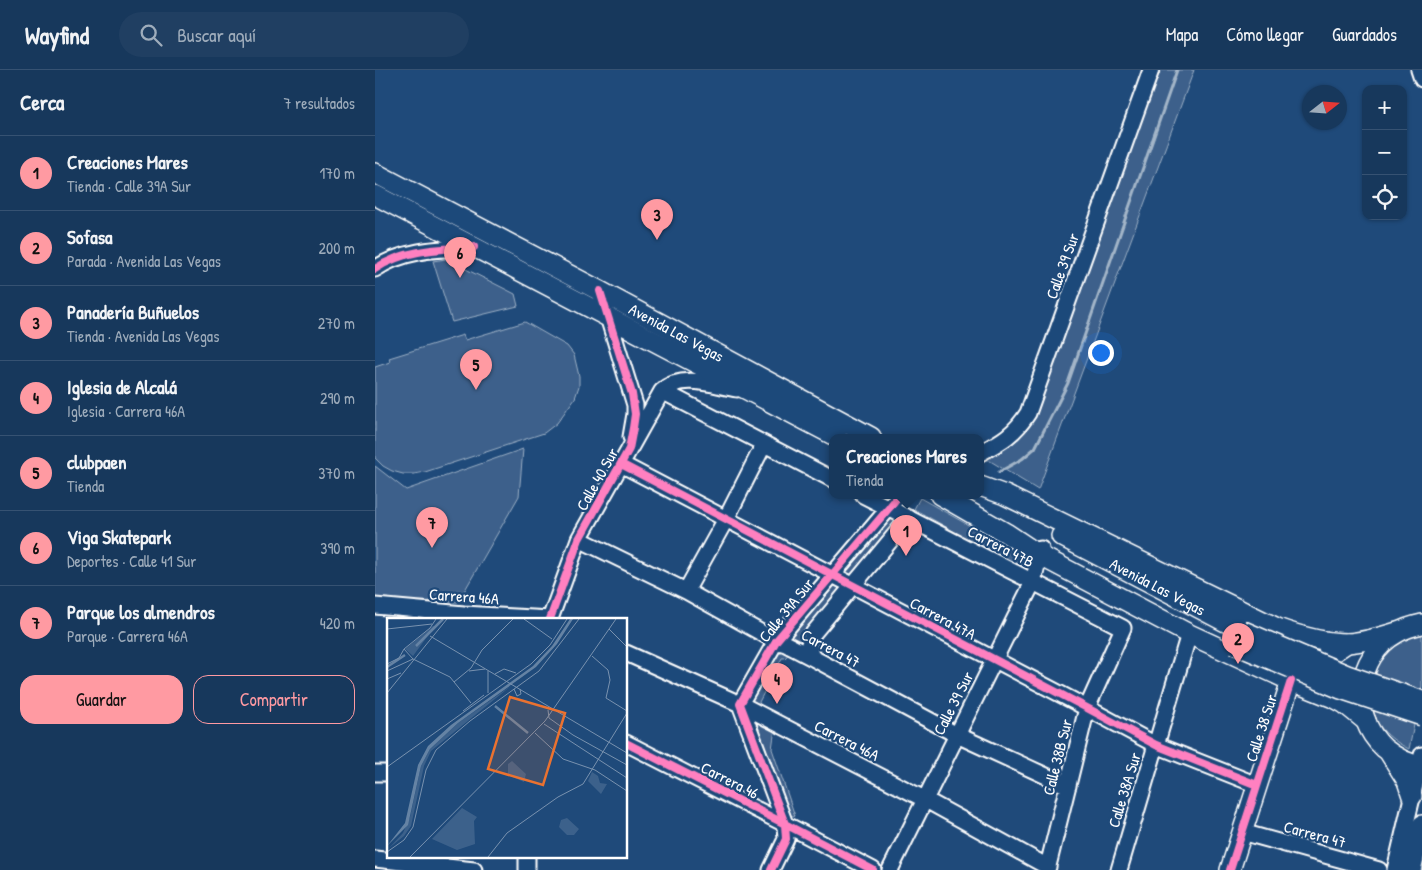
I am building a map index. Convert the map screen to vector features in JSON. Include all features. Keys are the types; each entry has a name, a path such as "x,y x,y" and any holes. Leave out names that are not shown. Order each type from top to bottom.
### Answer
{"main road":[{"name":"Avenida Las Vegas","path":"375,173 600,291 865,434"},
{"name":"Avenida Las Vegas","path":"375,195 831,434"},
{"path":"639,333 643,328 650,326 669,335 691,340"},
{"name":"Avenida Las Vegas","path":"984,487 1005,495 1277,628 1293,634 1330,642 1347,643"},
{"name":"Avenida Las Vegas","path":"984,496 1238,637 1341,689 1422,716"},
{"name":"Avenida Las Vegas","path":"950,499 1006,533 1189,634 1291,681 1336,699 1366,721"},
{"name":"Avenida Las Vegas","path":"1040,552 1238,637 1422,701"},
{"path":"1347,643 1379,638 1413,625"},
{"path":"1412,796 1407,782 1390,753 1376,738 1366,721 1362,709 1361,683 1370,659 1377,649 1386,640 1413,625"},
{"path":"1268,670 1279,658 1281,651 1282,645 1277,628"},
{"name":"Calle 38 Sur","path":"1230,870 1291,681 1347,643"},
{"path":"1390,753 1399,758 1421,762"},
{"path":"1411,870 1422,825"}],"street":[{"name":"Calle 39 Sur","path":"984,451 1005,440 1022,423 1028,413 1151,70"},
{"path":"1419,70 1422,79"},
{"path":"375,269 398,257 415,252 474,247"},
{"name":"Calle 40 Sur","path":"600,291 635,405 629,449"},
{"path":"751,392 692,381 668,385 662,391 829,477"},
{"name":"Calle 40 Sur","path":"550,618 579,539 662,391"},
{"path":"686,591 726,519 764,444"},
{"name":"Carrera 47A","path":"621,464 1156,745 1257,785"},
{"name":"Carrera 47B","path":"871,499 1123,628"},
{"name":"Calle 39A Sur","path":"740,704 776,641 896,499"},
{"path":"811,657 809,644 811,636 909,518"},
{"name":"Carrera 47","path":"579,539 686,591 776,641 786,644 957,735 1068,786"},
{"name":"Calle 39 Sur","path":"890,870 1033,582 1040,552"},
{"name":"Carrera 46A","path":"375,606 464,616 521,618"},
{"name":"Calle 38B Sur","path":"1048,868 1087,708 1123,628"},
{"name":"Calle 38A Sur","path":"1119,870 1189,634"},
{"name":"Carrera 46A","path":"627,653 740,704 924,799 1048,868"},
{"path":"740,704 785,824 786,839 771,870"},
{"name":"Carrera 46","path":"627,744 873,870"},
{"path":"1395,870 1421,762"},
{"name":"Carrera 47","path":"1242,832 1379,870"},
{"path":"375,859 474,870"}],"shaded area":[{"path":"1160,70 1194,70 1038,490 987,459 1019,438 1037,413 1063,334"},
{"path":"446,259 515,294 518,306 452,322 433,261"},
{"path":"525,322 567,346 574,355 579,376 579,386 575,398 557,423 544,433 425,472 403,474 392,471 375,458 375,367 390,362 389,358 463,335 465,340"},
{"path":"523,449 519,496 458,602 375,600 375,466 406,490"},
{"path":"919,499 922,499 1031,560 1025,571 914,509"},
{"path":"884,514 904,524 785,658 782,658 759,702 759,706 775,728 772,749 795,816 783,815 749,722 751,685"},
{"path":"1422,633 1422,686 1409,749 1391,738 1381,727 1372,708 1372,694 1379,664 1387,649 1399,641"}],"waterway":[{"path":"999,472 1022,459 1035,448 1068,383 1177,70"}],"cycle path":[{"path":"375,269 398,257 423,251 474,247"},
{"path":"550,618 579,539 629,449 633,428 635,414 632,394 600,291"},
{"path":"621,464 1156,745 1257,785"},
{"path":"771,870 786,839 785,824 740,704 776,641 896,499"},
{"path":"1230,870 1291,681"},
{"path":"627,744 873,870"}],"place":[{"name":"Panadería Buñuelos","path":"657,240"},
{"name":"Viga Skatepark","path":"460,278"},
{"name":"clubpaen","path":"476,390"},
{"name":"Parque los almendros","path":"432,548"},
{"name":"Creaciones Mares","path":"906,556"},
{"name":"Sofasa","path":"1238,664"},
{"name":"Iglesia de Alcalá","path":"777,704"}]}
